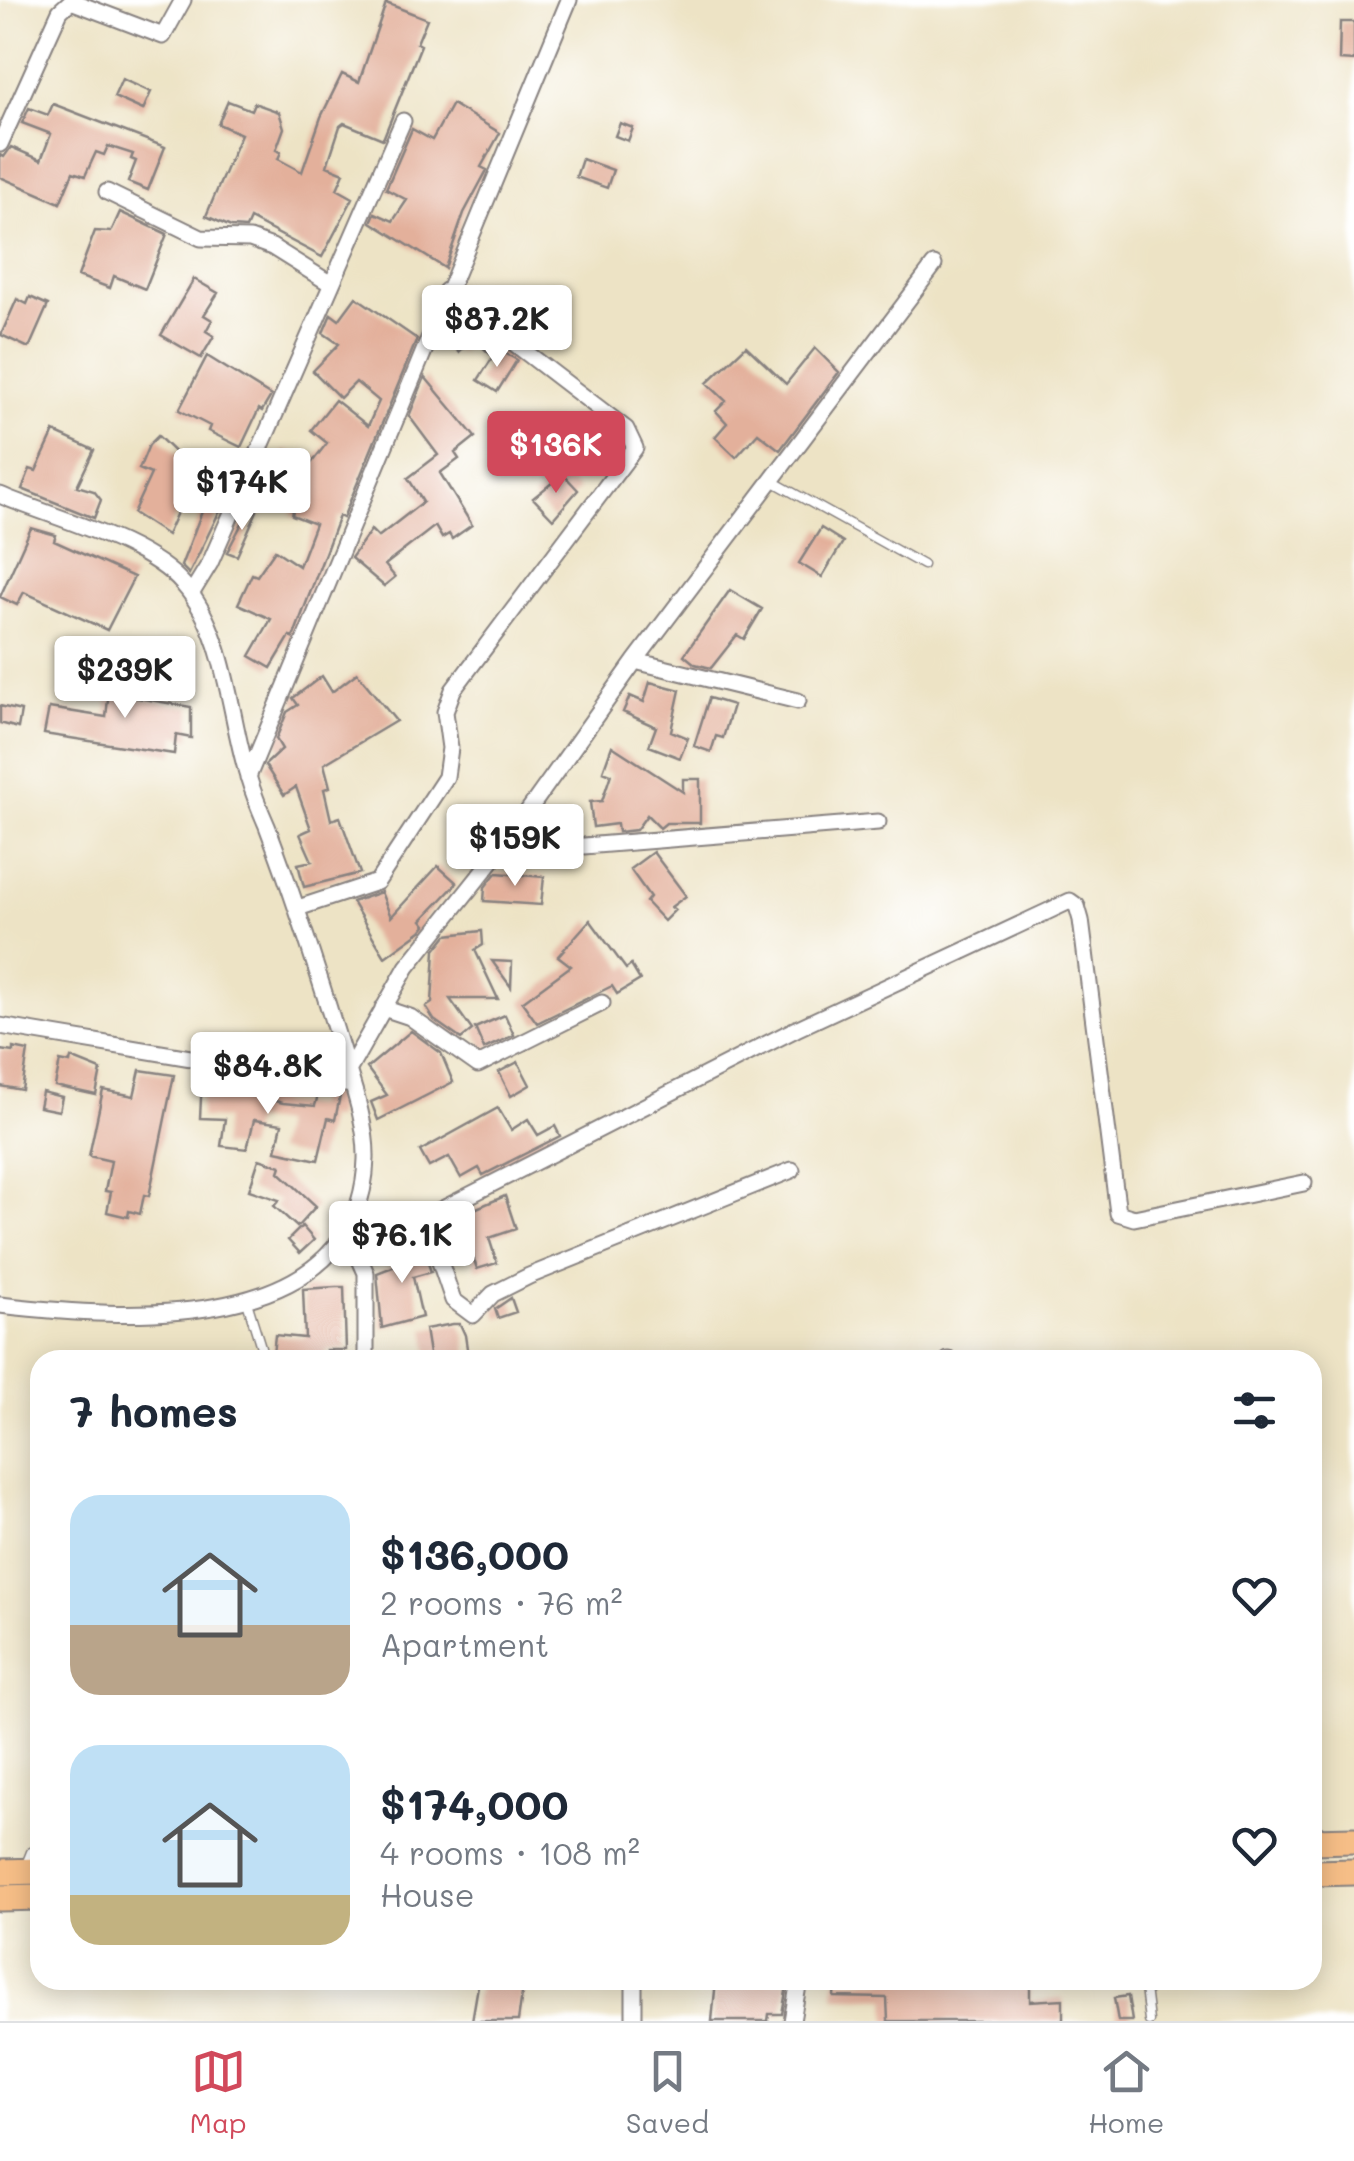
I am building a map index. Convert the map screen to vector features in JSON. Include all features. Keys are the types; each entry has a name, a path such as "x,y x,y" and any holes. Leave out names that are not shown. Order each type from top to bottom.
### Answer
{"highway":[{"path":"1322,1841 1354,1840"},
{"path":"1322,1873 1354,1872"},
{"path":"0,1898 30,1898"}],"street":[{"path":"0,144 60,10 71,0 163,36 183,0"},
{"path":"248,776 569,0"},
{"path":"191,594 210,564 404,121"},
{"path":"107,192 201,238 250,239 272,248 331,284"},
{"path":"350,1078 406,967 498,853 635,661 934,265"},
{"path":"298,908 377,882 446,776 450,748 445,712 453,690 635,448 626,429 446,291"},
{"path":"0,495 134,550 176,576 191,594 216,650 248,776 298,908 350,1078 366,1156 364,1185 346,1230 314,1266 246,1302 167,1312 74,1312 0,1305"},
{"path":"635,661 798,700"},
{"path":"498,853 878,822"},
{"path":"355,1247 425,1218 796,1030 1070,901 1077,906 1081,920 1118,1213 1134,1218 1304,1182"},
{"path":"384,1008 410,1017 478,1065 602,1004"},
{"path":"0,1026 350,1078"},
{"path":"425,1218 453,1300 466,1314 476,1314 492,1294 529,1276 792,1170"},
{"path":"346,1230 366,1272 366,1350"},
{"path":"634,1990 634,2021"},
{"path":"792,2021 797,1990"}],"lane":[{"path":"772,481 923,565"},
{"path":"246,1302 261,1347"},
{"path":"1145,1990 1149,2021"}],"building":[{"path":"386,3 427,19 417,43 421,45 383,139 344,123 340,126 327,166 344,173 337,189 353,198 322,257 250,219 246,228 231,227 206,216 241,134 218,124 228,101 251,110 254,103 279,112 284,128 276,150 281,152 278,159 302,172 321,117 342,74 359,82"},
{"path":"1340,22 1354,22 1354,61 1339,60"},
{"path":"122,79 151,92 143,110 114,97"},
{"path":"53,104 165,147 148,190 128,182 136,161 131,159 133,154 108,146 104,155 96,152 85,176 73,172 60,203 0,177 0,155 4,157 11,147 41,160 51,134 22,123 29,108 48,115"},
{"path":"452,104 500,133 481,167 487,170 464,213 445,268 371,222 375,213 393,221 407,200 386,189 412,129 432,140"},
{"path":"620,123 633,128 628,141 615,136"},
{"path":"582,159 613,170 607,188 576,177"},
{"path":"120,212 167,234 145,289 114,276 110,288 78,276 95,231 111,232"},
{"path":"194,279 218,293 204,315 212,320 206,331 214,336 201,358 161,335"},
{"path":"30,297 48,305 29,348 1,335 17,299 27,304"},
{"path":"356,297 417,339 343,518 339,516 293,638 290,636 271,668 250,656 271,619 238,604 252,574 257,576 275,550 299,566 315,524 292,515 293,510 261,490 286,450 309,466 327,443 311,430 335,400 368,426 379,401 356,382 340,398 313,371 339,344 323,333 331,314 339,320"},
{"path":"453,310 498,345 490,354 473,338 459,352 442,336"},
{"path":"746,346 786,384 815,348 839,372 780,450 758,433 736,457 715,437 727,423 716,411 726,401 707,383"},
{"path":"498,349 517,360 497,392 478,380"},
{"path":"207,356 271,396 262,411 259,409 241,447 208,431 210,426 179,410"},
{"path":"425,377 475,437 455,453 459,459 440,473 472,525 452,539 449,534 442,538 435,526 385,565 395,577 384,586 351,558 371,530 378,537 423,502 408,478 438,455 409,416"},
{"path":"54,432 94,450 77,486 94,491 101,500 94,518 22,489 30,469 36,471"},
{"path":"158,436 195,472 167,535 133,513 151,474 139,469 149,445"},
{"path":"563,474 578,490 553,519 533,498"},
{"path":"211,488 227,496 189,574 181,566"},
{"path":"250,508 257,511 237,556 227,552"},
{"path":"31,528 56,535 54,541 134,577 107,630 24,592 17,605 0,597"},
{"path":"821,528 843,542 822,577 799,563"},
{"path":"730,590 762,609 744,639 737,635 711,668 695,664 684,655"},
{"path":"112,664 126,665 126,696 191,707 191,738 176,735 174,754 44,734 49,708 106,717"},
{"path":"357,673 396,721 324,764 330,787 324,789 331,820 340,817 360,873 304,887 298,864 312,861 300,834 311,829 296,787 284,795 265,765 282,749 276,739 287,712 298,705 293,698 322,676 332,692"},
{"path":"650,682 680,690 671,731 688,738 680,758 649,746 656,727 623,712 630,696 644,702"},
{"path":"709,698 733,705 723,738 716,736 711,752 694,746"},
{"path":"0,706 21,711 18,728 0,723"},
{"path":"612,746 683,792 683,779 700,779 700,823 666,823 660,828 647,815 636,830 618,832 617,824 593,827 590,802 602,801 611,774 603,771"},
{"path":"653,852 686,896 671,907 675,910 664,921 646,902 650,897 630,869"},
{"path":"438,866 457,883 422,920 426,925 421,931 385,957 352,902 381,892 391,917"},
{"path":"496,873 544,877 541,905 484,901 485,887"},
{"path":"590,920 626,969 631,965 640,980 617,994 612,986 537,1023 522,1002 571,966 558,956"},
{"path":"482,931 483,945 475,950 498,999 450,999 472,1030 461,1039 434,1020 426,1007 432,1003 435,950 447,935"},
{"path":"492,961 512,962 511,987"},
{"path":"505,1015 514,1035 484,1049 475,1028"},
{"path":"411,1031 441,1053 453,1082 378,1120 371,1102 387,1095 367,1068"},
{"path":"13,1048 28,1051 22,1090 0,1086 0,1050 13,1052"},
{"path":"71,1058 101,1070 96,1095 55,1086 60,1061 70,1063"},
{"path":"518,1062 530,1085 511,1096 499,1072"},
{"path":"140,1070 174,1075 149,1196 144,1195 140,1214 129,1211 128,1217 107,1212 111,1192 105,1191 111,1161 89,1156 103,1090 134,1096"},
{"path":"202,1078 259,1088 257,1096 283,1103 315,1106 319,1091 340,1096 335,1120 328,1118 318,1160 276,1151 282,1124 254,1120 247,1149 221,1146 225,1119 200,1118"},
{"path":"42,1092 62,1097 59,1111 39,1107"},
{"path":"498,1108 511,1130 528,1119 538,1135 555,1126 560,1136 483,1175 479,1168 461,1178 449,1157 429,1167 420,1151"},
{"path":"259,1159 281,1166 279,1172 316,1206 297,1227 274,1206 279,1200 249,1190"},
{"path":"505,1196 516,1229 489,1238 497,1263 477,1269 469,1244 448,1251 439,1224"},
{"path":"302,1226 314,1240 300,1253 288,1240"},
{"path":"418,1233 431,1272 413,1277 422,1317 382,1328 377,1273 403,1263 400,1254 413,1251 407,1238"},
{"path":"344,1287 346,1350 273,1350 275,1335 305,1338 303,1289"},
{"path":"511,1298 516,1312 498,1318 495,1309"},
{"path":"460,1324 467,1350 428,1350 425,1329"},
{"path":"477,1990 523,1990 518,2021 472,2021"},
{"path":"715,1990 786,1990 782,2014 769,2014 768,2021 712,2021"},
{"path":"834,1990 1030,1990 1030,2001 1063,1999 1063,2021 888,2021 887,1998 834,1997"},
{"path":"1128,1996 1132,2021 1118,2021 1114,1998"}]}
